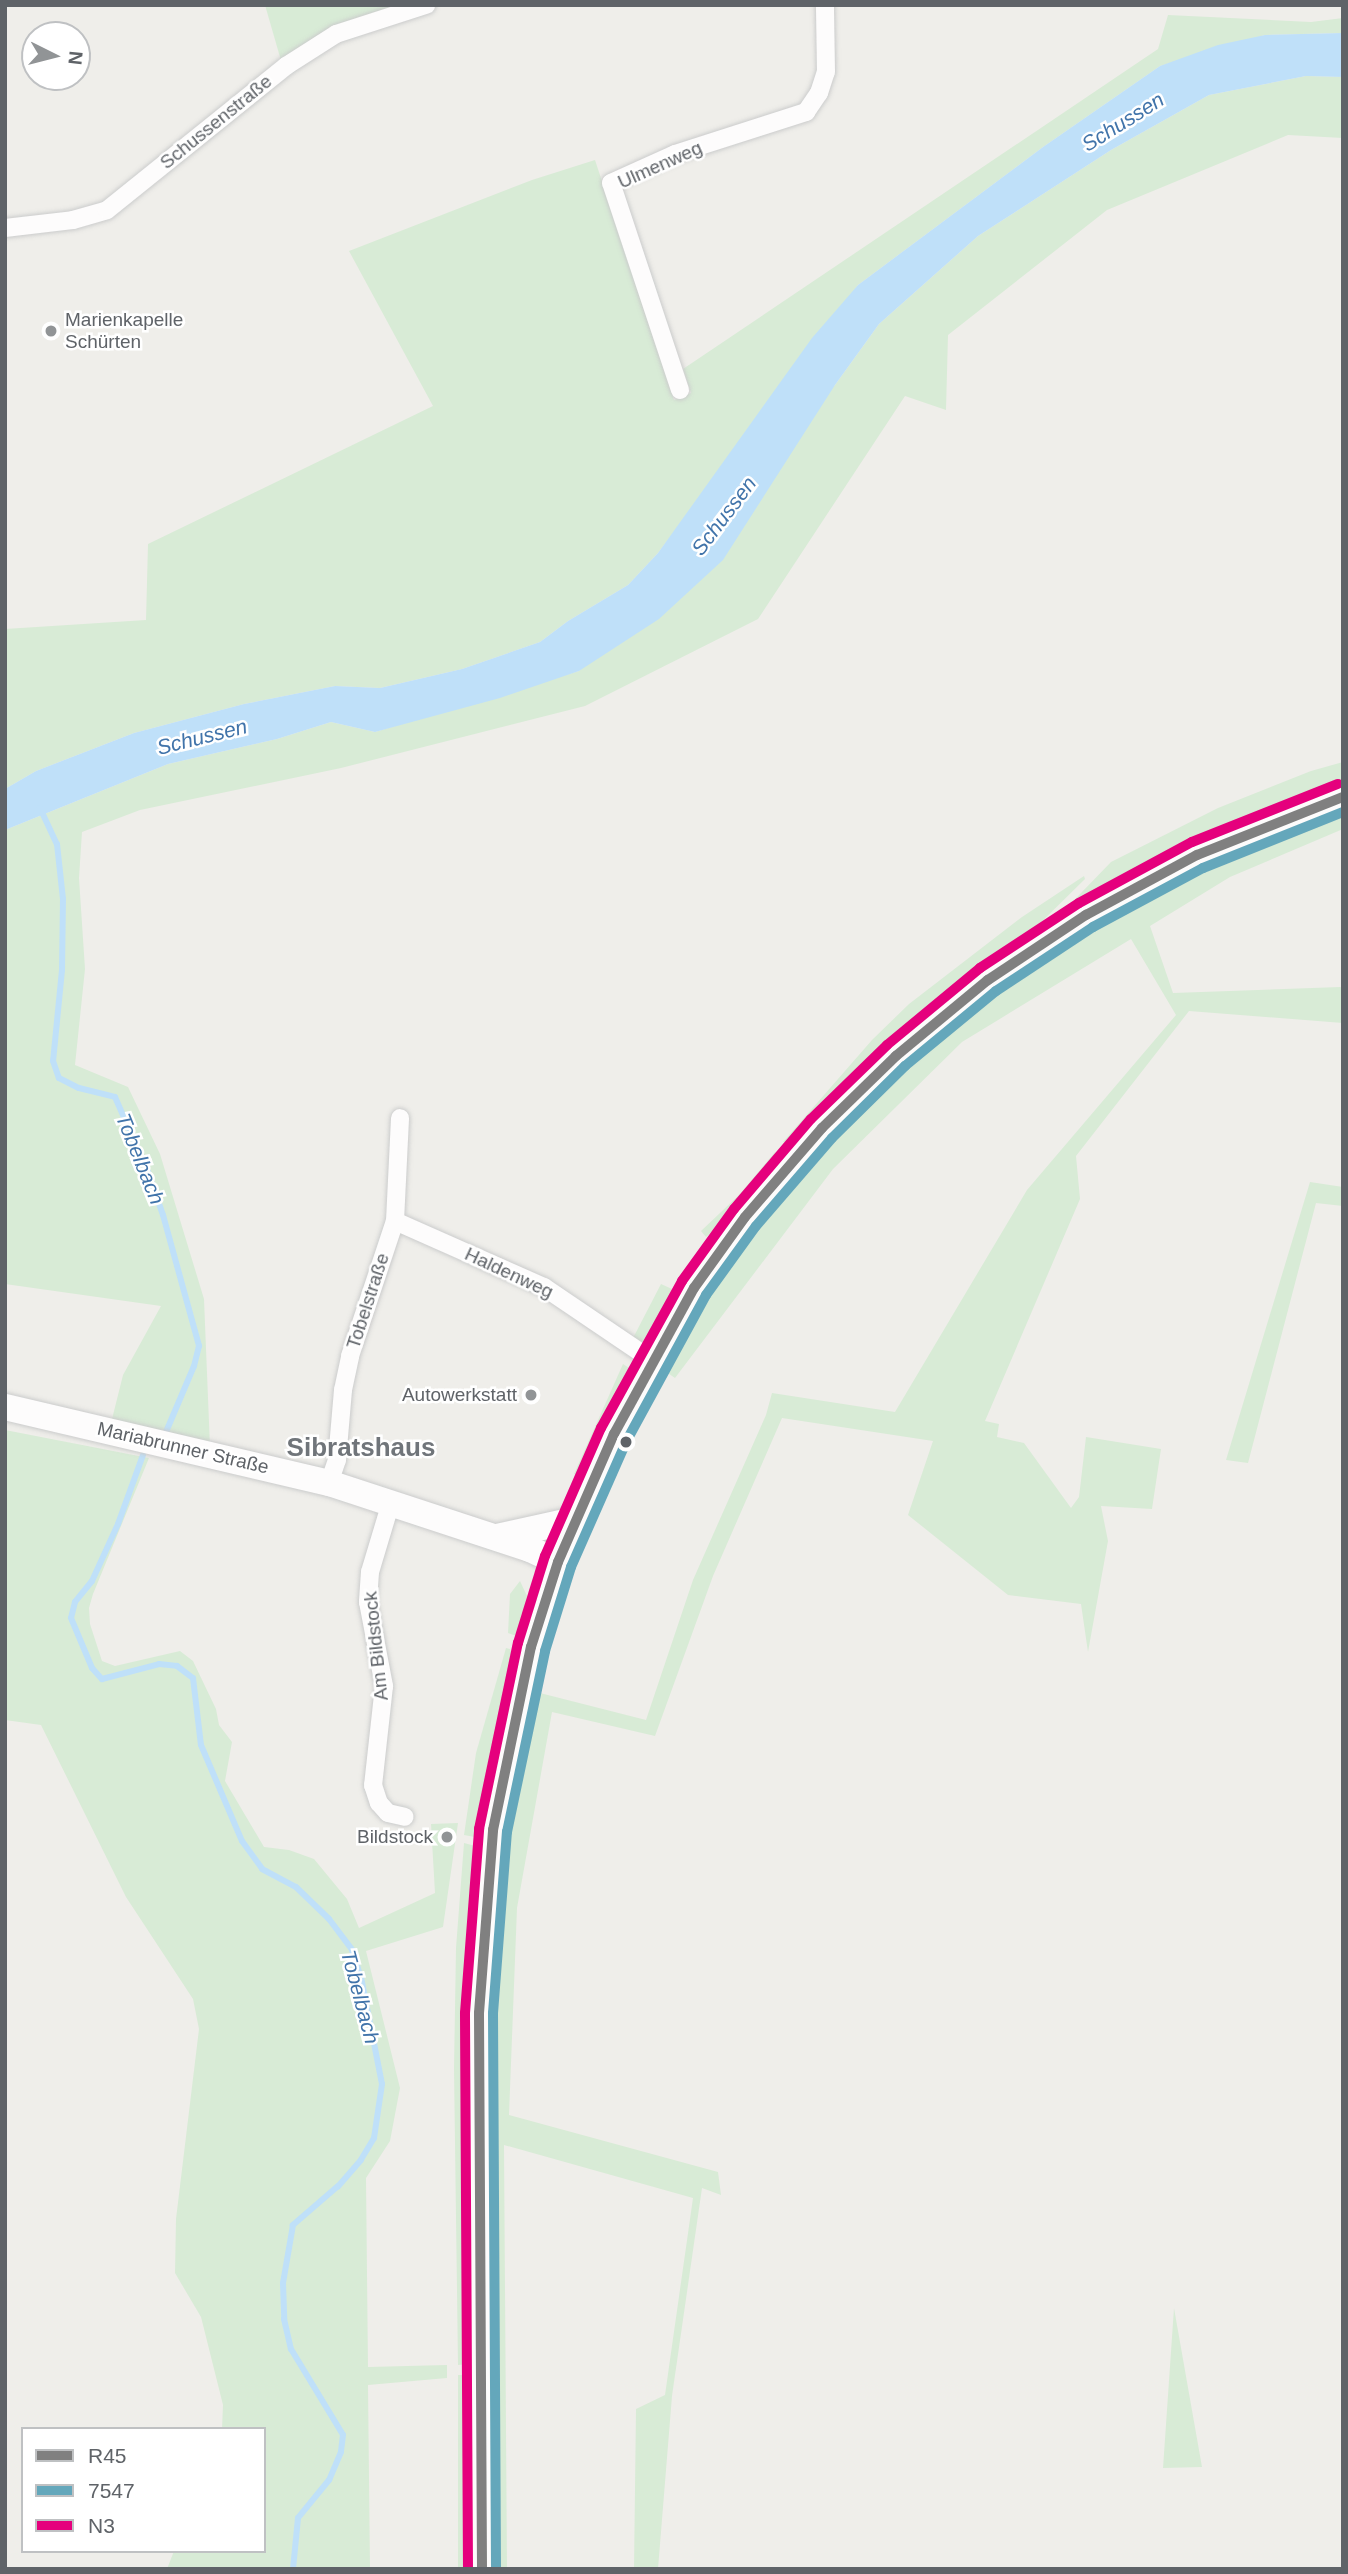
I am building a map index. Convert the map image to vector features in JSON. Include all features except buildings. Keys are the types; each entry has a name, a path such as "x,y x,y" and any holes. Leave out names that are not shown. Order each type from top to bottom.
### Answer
{"main road":[{"path":"482,2569 480,2013 494,1830 531,1647 574,1520 652,1360 694,1288 745,1217 822,1128 896,1056 988,980 1086,915 1197,855 1343,797"},
{"name":"Mariabrunner Straße","path":"5,1406 329,1483 391,1502 558,1562"},
{"path":"493,1538 574,1520"}],"street":[{"name":"Schussenstraße","path":"5,228 74,219 107,209 286,66 336,34 426,5"},
{"name":"Ulmenweg","path":"680,390 611,183 675,154 806,112 819,93 826,72 825,5"},
{"name":"Tobelstraße","path":"329,1483 337,1460 343,1390 350,1356 395,1221 400,1118"},
{"name":"Haldenweg","path":"395,1221 544,1287 652,1360"},
{"name":"Am Bildstock","path":"391,1502 370,1572 368,1602 384,1686 373,1785 379,1803 388,1813 405,1817"}],"green space":[{"path":"265,5 398,5 282,64"},
{"path":"1168,15 1311,22 1343,18 1343,33 1265,35 1160,66 1043,147 858,285 658,553 628,585 568,621 540,642 462,669 380,688 335,686 244,704 134,733 36,771 5,789 5,629 146,620 148,544 433,406 349,251 532,180 595,160 674,400 691,393 683,369 1158,49"},
{"path":"1306,76 1343,77 1343,138 1288,135 1107,210 948,335 946,410 905,396 758,619 585,706 341,768 140,810 82,832 79,878 85,969 75,1065 128,1087 160,1154 204,1299 210,1447 110,1427 123,1375 161,1306 5,1284 5,830 168,764 277,739 331,722 375,732 579,671 835,385 879,324 978,236 1111,150 1209,95"},
{"path":"1343,762 1343,784 1286,803 1123,879 1051,924 1111,862 1218,808 1311,771"},
{"path":"1343,808 1343,829 1230,877 1150,926 1173,993 1340,987 1343,988 1343,1023 1189,1011 1076,1156 1080,1199 985,1421 999,1424 997,1437 1024,1443 1071,1508 1079,1497 1086,1437 1161,1449 1152,1509 1101,1506 1108,1541 1088,1652 1081,1604 1008,1595 908,1515 933,1441 782,1418 713,1576 655,1736 552,1712 517,1908 509,2115 718,2172 721,2195 702,2188 672,2396 658,2569 634,2569 636,2409 665,2395 693,2198 504,2145 507,2569 495,2569 492,2009 502,1870 515,1778 536,1692 646,1720 693,1580 766,1415 772,1393 895,1412 1027,1190 1176,1015 1131,939 962,1042 833,1169 675,1378 662,1369 726,1269 783,1194 881,1088 935,1039 1075,936 1220,860 1325,813"},
{"path":"1084,876 1085,879 1021,942 876,1060 793,1144 783,1142 872,1040 909,1004 1022,917"},
{"path":"775,1152 779,1155 778,1161 741,1205 706,1237 701,1231 739,1195"},
{"path":"1310,1182 1343,1187 1343,1206 1316,1203 1248,1463 1226,1460"},
{"path":"661,1284 672,1289 648,1341 641,1345 632,1340"},
{"path":"623,1364 632,1370 578,1476 574,1474"},
{"path":"5,1430 149,1458 93,1594 89,1608 90,1624 102,1661 115,1666 180,1651 193,1661 216,1709 219,1725 232,1742 225,1781 264,1847 289,1850 314,1859 347,1899 359,1928 435,1893 431,1824 458,1823 443,1927 366,1951 400,2088 390,2141 366,2178 368,2367 447,2365 447,2378 368,2385 370,2569 167,2569 173,2553 266,2553 266,2427 222,2427 223,2405 201,2317 175,2273 176,2219 199,2029 193,1999 126,1897 41,1725 5,1720"},
{"path":"520,1581 527,1596 519,1637 508,1633 510,1594"},
{"path":"506,1648 510,1649 512,1655 480,1838 464,1835 476,1753"},
{"path":"464,1843 479,1847 469,1963 465,2136 468,2364 458,2365 454,2069 456,1948"},
{"path":"1174,2308 1190,2399 1202,2467 1163,2468"},
{"path":"458,2375 467,2375 469,2569 458,2569"}],"water":[{"name":"Schussen","path":"1343,33 1343,77 1306,76 1209,95 1111,150 978,236 879,324 835,385 723,560 659,619 579,671 500,698 375,732 331,722 277,739 168,764 5,830 5,789 36,771 134,733 244,704 335,686 380,688 462,669 540,642 568,621 628,585 658,553 812,338 858,285 1043,147 1160,66 1218,45 1265,35"}],"waterway":[{"name":"Tobelbach","path":"40,808 57,844 63,899 62,970 53,1061 59,1078 79,1088 115,1097 148,1172 163,1215 199,1346 194,1366 166,1432"},
{"name":"Tobelbach","path":"143,1455 118,1524 92,1581 75,1602 71,1618 92,1668 102,1679 159,1664 177,1666 193,1678 201,1745 242,1841 262,1869 296,1887 329,1919 352,1950 361,1977 382,2084 374,2138 361,2160 338,2186 293,2225 283,2283 284,2319 291,2349 343,2435 341,2452 329,2480 298,2518 293,2569"}],"transit line":[{"name":"N3","path":"468,2569 465,2013 479,1829 518,1643 545,1556 601,1428 682,1281 734,1209 811,1119 887,1045 980,968 1079,903 1192,842 1338,784"},
{"name":"R45","path":"482,2569 479,2013 493,1830 531,1647 558,1562 614,1434 694,1288 745,1217 822,1128 896,1056 988,980 1086,915 1197,855 1343,797"},
{"name":"7547","path":"496,2569 493,2013 507,1832 545,1651 571,1567 627,1440 706,1295 756,1226 832,1138 905,1066 996,991 1093,927 1203,868 1343,812"}],"place":[{"name":"Marienkapelle Schürten","path":"51,331"},
{"name":"Autowerkstatt","path":"531,1395"},
{"name":"Bildstock","path":"447,1837"}],"district":[{"name":"Sibratshaus","path":"361,1448"}]}
